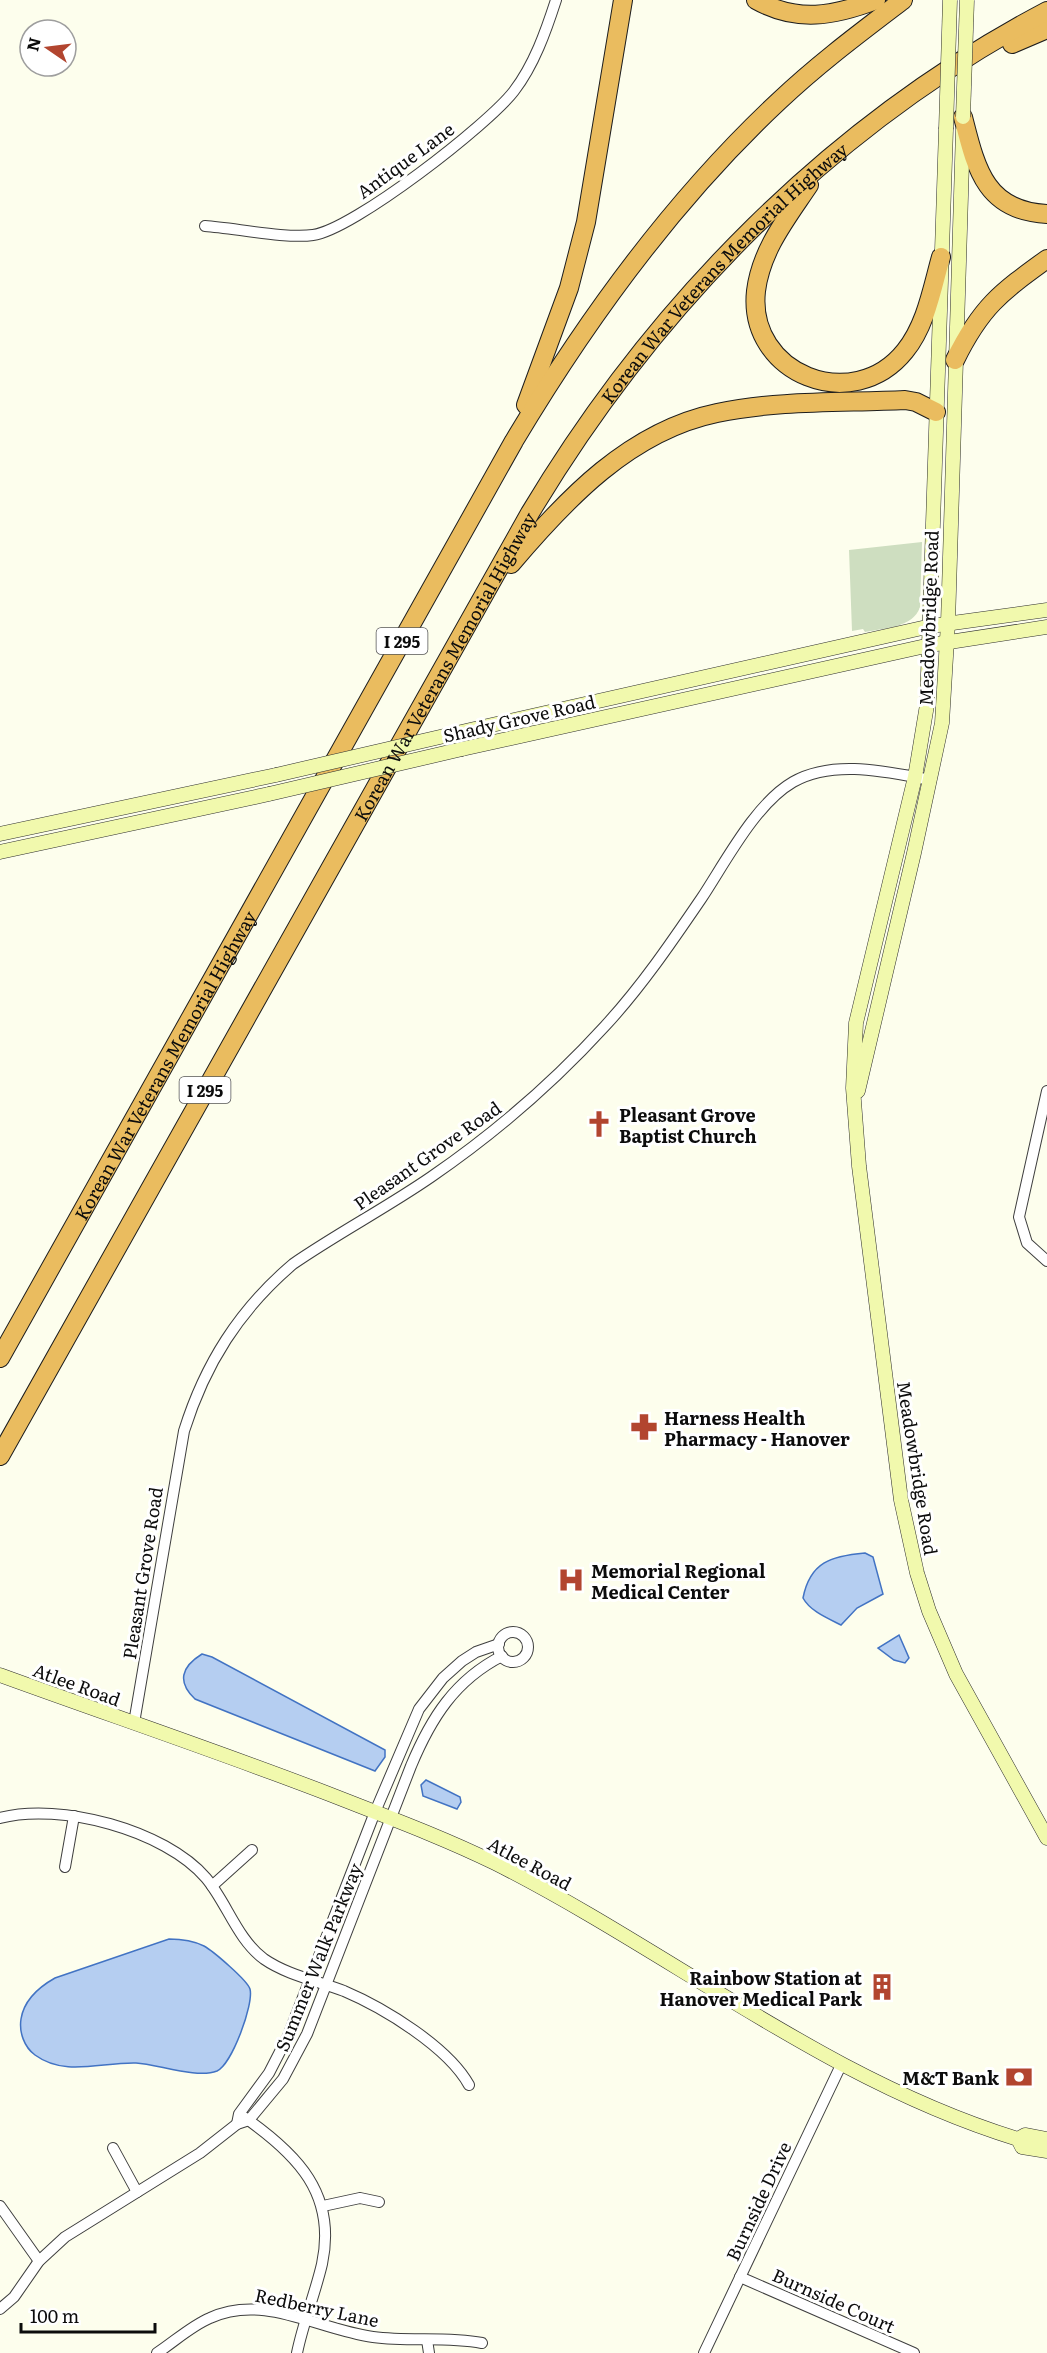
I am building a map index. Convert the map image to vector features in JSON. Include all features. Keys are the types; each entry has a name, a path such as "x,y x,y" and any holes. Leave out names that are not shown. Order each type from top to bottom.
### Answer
{"highway":[{"path":"508,452 560,315 576,261 593,186 623,0"},
{"path":"756,0 775,10 808,16 844,12 876,0"},
{"name":"Korean War Veterans Memorial Highway","path":"0,1358 508,452 578,338 657,231 779,101 903,0"},
{"name":"Korean War Veterans Memorial Highway","path":"0,1456 549,481 601,405 642,350 714,267 825,162 909,97 980,50 1047,11"},
{"path":"980,50 1011,44 1047,29"},
{"path":"963,117 974,161 992,190 1016,208 1047,214"},
{"path":"825,162 773,240 758,281 756,303 761,331 783,362 803,375 838,383 865,379 888,367 905,351 917,332 941,257"},
{"path":"955,360 970,330 992,301 1047,259"},
{"path":"483,598 552,516 574,494 620,457 664,430 714,413 763,406 905,400 916,402 936,412"}],"main road":[{"name":"Meadowbridge Road","path":"950,0 927,705 915,777 856,1023 854,1110 858,1166 901,1500 917,1573 929,1611 956,1674 1047,1838"},
{"name":"Meadowbridge Road","path":"854,1110 931,780 942,723 948,623 967,0"},
{"name":"Shady Grove Road","path":"0,834 276,775 931,626 1047,610"},
{"name":"Shady Grove Road","path":"0,852 269,794 947,641 1047,627"},
{"path":"103,811 106,828"},
{"name":"Atlee Road","path":"0,1675 375,1812 495,1863 842,2063 946,2115 1018,2139 1022,2147 1047,2151"},
{"name":"Atlee Road","path":"1018,2139 1025,2135 1047,2139"}],"street":[{"name":"Antique Lane","path":"205,226 311,236 345,224 436,159 504,102 524,77 534,58 556,0"},
{"name":"Pleasant Grove Road","path":"134,1723 184,1431 209,1366 241,1316 275,1279 293,1264 442,1169 526,1104 568,1066 631,994 679,932 764,807 783,788 807,776 836,770 931,780"},
{"path":"1047,1091 1019,1217 1027,1243 1047,1261"},
{"path":"513,1632 522,1635 527,1642 527,1652 520,1659 511,1661 502,1656 499,1644 504,1636 513,1632"},
{"name":"Summer Walk Parkway","path":"0,2308 14,2297 39,2261 65,2237 200,2154 238,2119 282,2050 410,1726 431,1692 452,1669 476,1652 499,1644"},
{"name":"Summer Walk Parkway","path":"249,2120 284,2079 297,2056 419,1746 440,1709 470,1675 502,1656"},
{"path":"0,1818 44,1812 74,1816 129,1832 168,1849 196,1867 212,1886 254,1950 274,1965 346,1992 437,2046 454,2061 469,2085"},
{"path":"65,1867 74,1816"},
{"path":"212,1886 252,1850"},
{"name":"Burnside Drive","path":"704,2353 842,2063"},
{"path":"238,2119 249,2120 290,2155 311,2181 323,2206 325,2246 297,2353"},
{"path":"113,2148 137,2192"},
{"path":"323,2206 360,2198 379,2202"},
{"path":"0,2206 39,2261"},
{"name":"Burnside Court","path":"740,2277 914,2353"},
{"name":"Redberry Lane","path":"157,2353 208,2318 232,2310 259,2308 373,2337 448,2339 482,2343"},
{"path":"427,2340 429,2353"}],"green space":[{"path":"922,542 920,607 916,614 897,626 865,632 863,629 852,631 849,550"}],"water":[{"path":"865,1553 873,1557 883,1594 857,1608 841,1625 819,1614 806,1603 803,1598 806,1586 811,1576 824,1563 842,1556"},
{"path":"899,1635 909,1658 905,1663 894,1660 878,1648"},
{"path":"202,1654 212,1657 385,1750 385,1757 375,1771 195,1699 186,1687 184,1675 190,1664"},
{"path":"426,1780 460,1797 461,1802 457,1809 423,1796 421,1785"},
{"path":"169,1939 186,1940 204,1946 222,1959 250,1989 249,2007 241,2033 229,2057 217,2071 188,2072 136,2063 71,2067 47,2062 28,2048 23,2039 21,2019 29,2000 43,1986 55,1978"}],"place":[{"name":"Pleasant Grove Baptist Church","path":"599,1124"},
{"name":"Harness Health Pharmacy - Hanover","path":"644,1427"},
{"name":"Memorial Regional Medical Center","path":"571,1580"},
{"name":"Rainbow Station at Hanover Medical Park","path":"882,1987"},
{"name":"M&T Bank","path":"1019,2077"}]}
